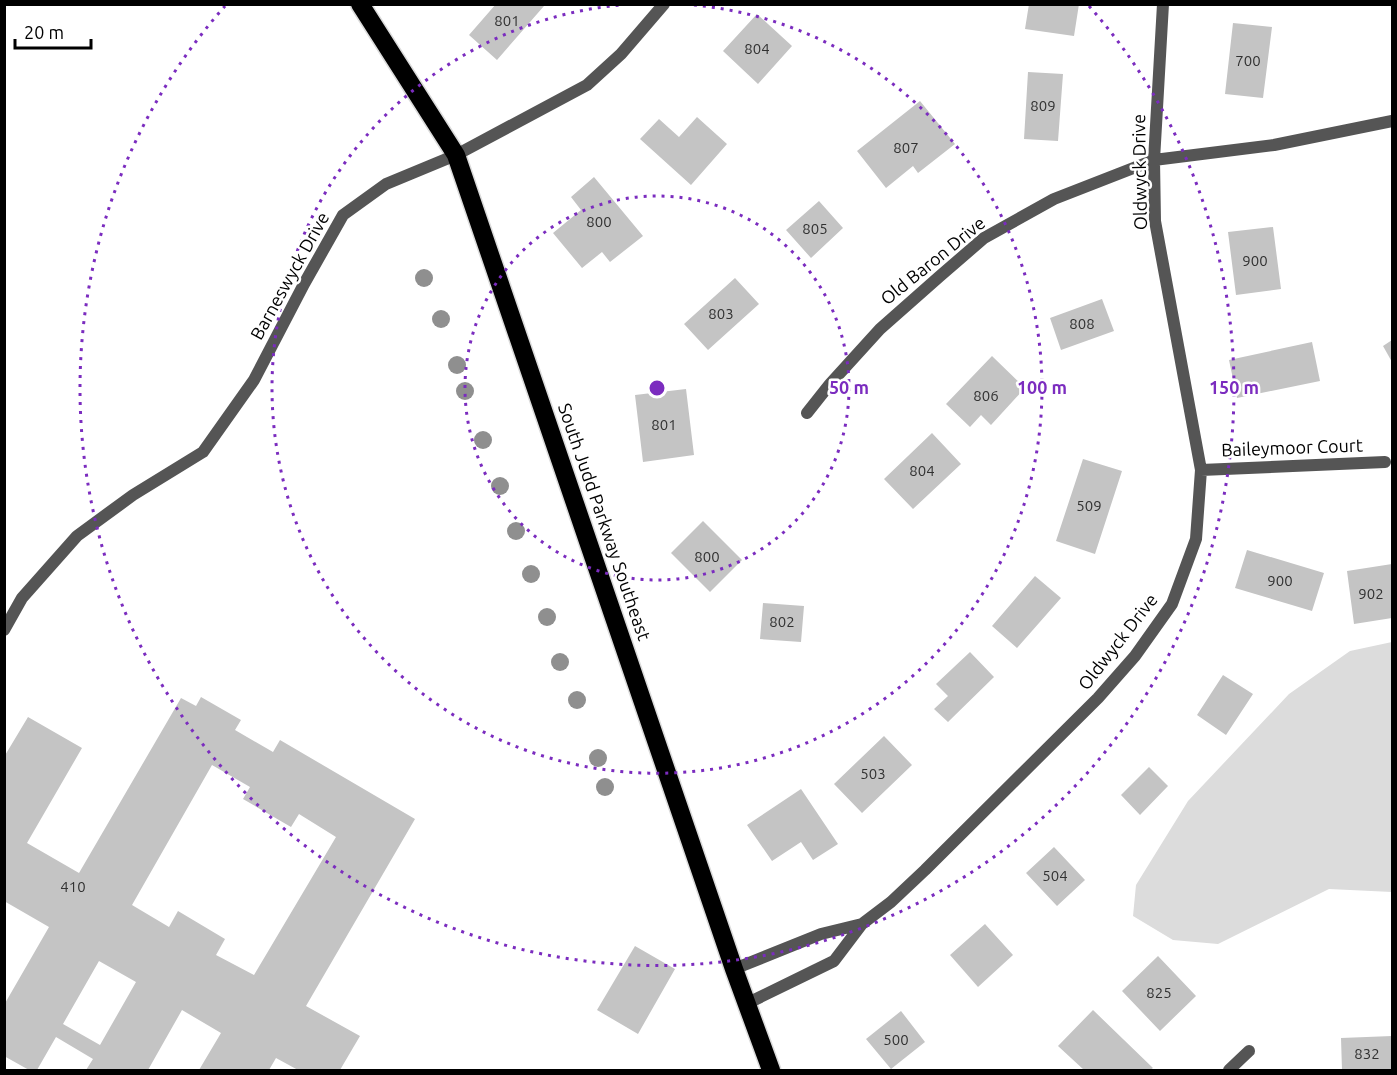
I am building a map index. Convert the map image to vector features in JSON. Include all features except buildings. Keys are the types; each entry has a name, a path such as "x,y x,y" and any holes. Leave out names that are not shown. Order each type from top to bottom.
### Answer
{"highway":[{"name":"South Judd Parkway Southeast","path":"360,4 456,155 746,1004 771,1071"}],"street":[{"name":"Barneswyck Drive","path":"4,630 22,597 77,536 133,495 203,452 254,380 343,215 386,184 456,155 587,85 621,54 664,4"},
{"name":"Oldwyck Drive","path":"746,1004 834,961 862,924 891,902 925,870 1098,698 1134,656 1172,604 1196,538 1201,470 1155,221 1154,160 1163,4"},
{"name":"Old Baron Drive","path":"807,412 880,329 984,238 1054,199 1154,160 1274,145 1392,121"},
{"name":"Baileymoor Court","path":"1201,470 1385,462"},
{"name":"Oldwyck Drive","path":"734,969 821,934 862,924"},
{"path":"1229,1071 1249,1051"}],"shaded area":[{"path":"1392,642 1392,892 1329,889 1218,944 1173,940 1133,916 1136,885 1188,801 1289,694 1350,651"}]}
